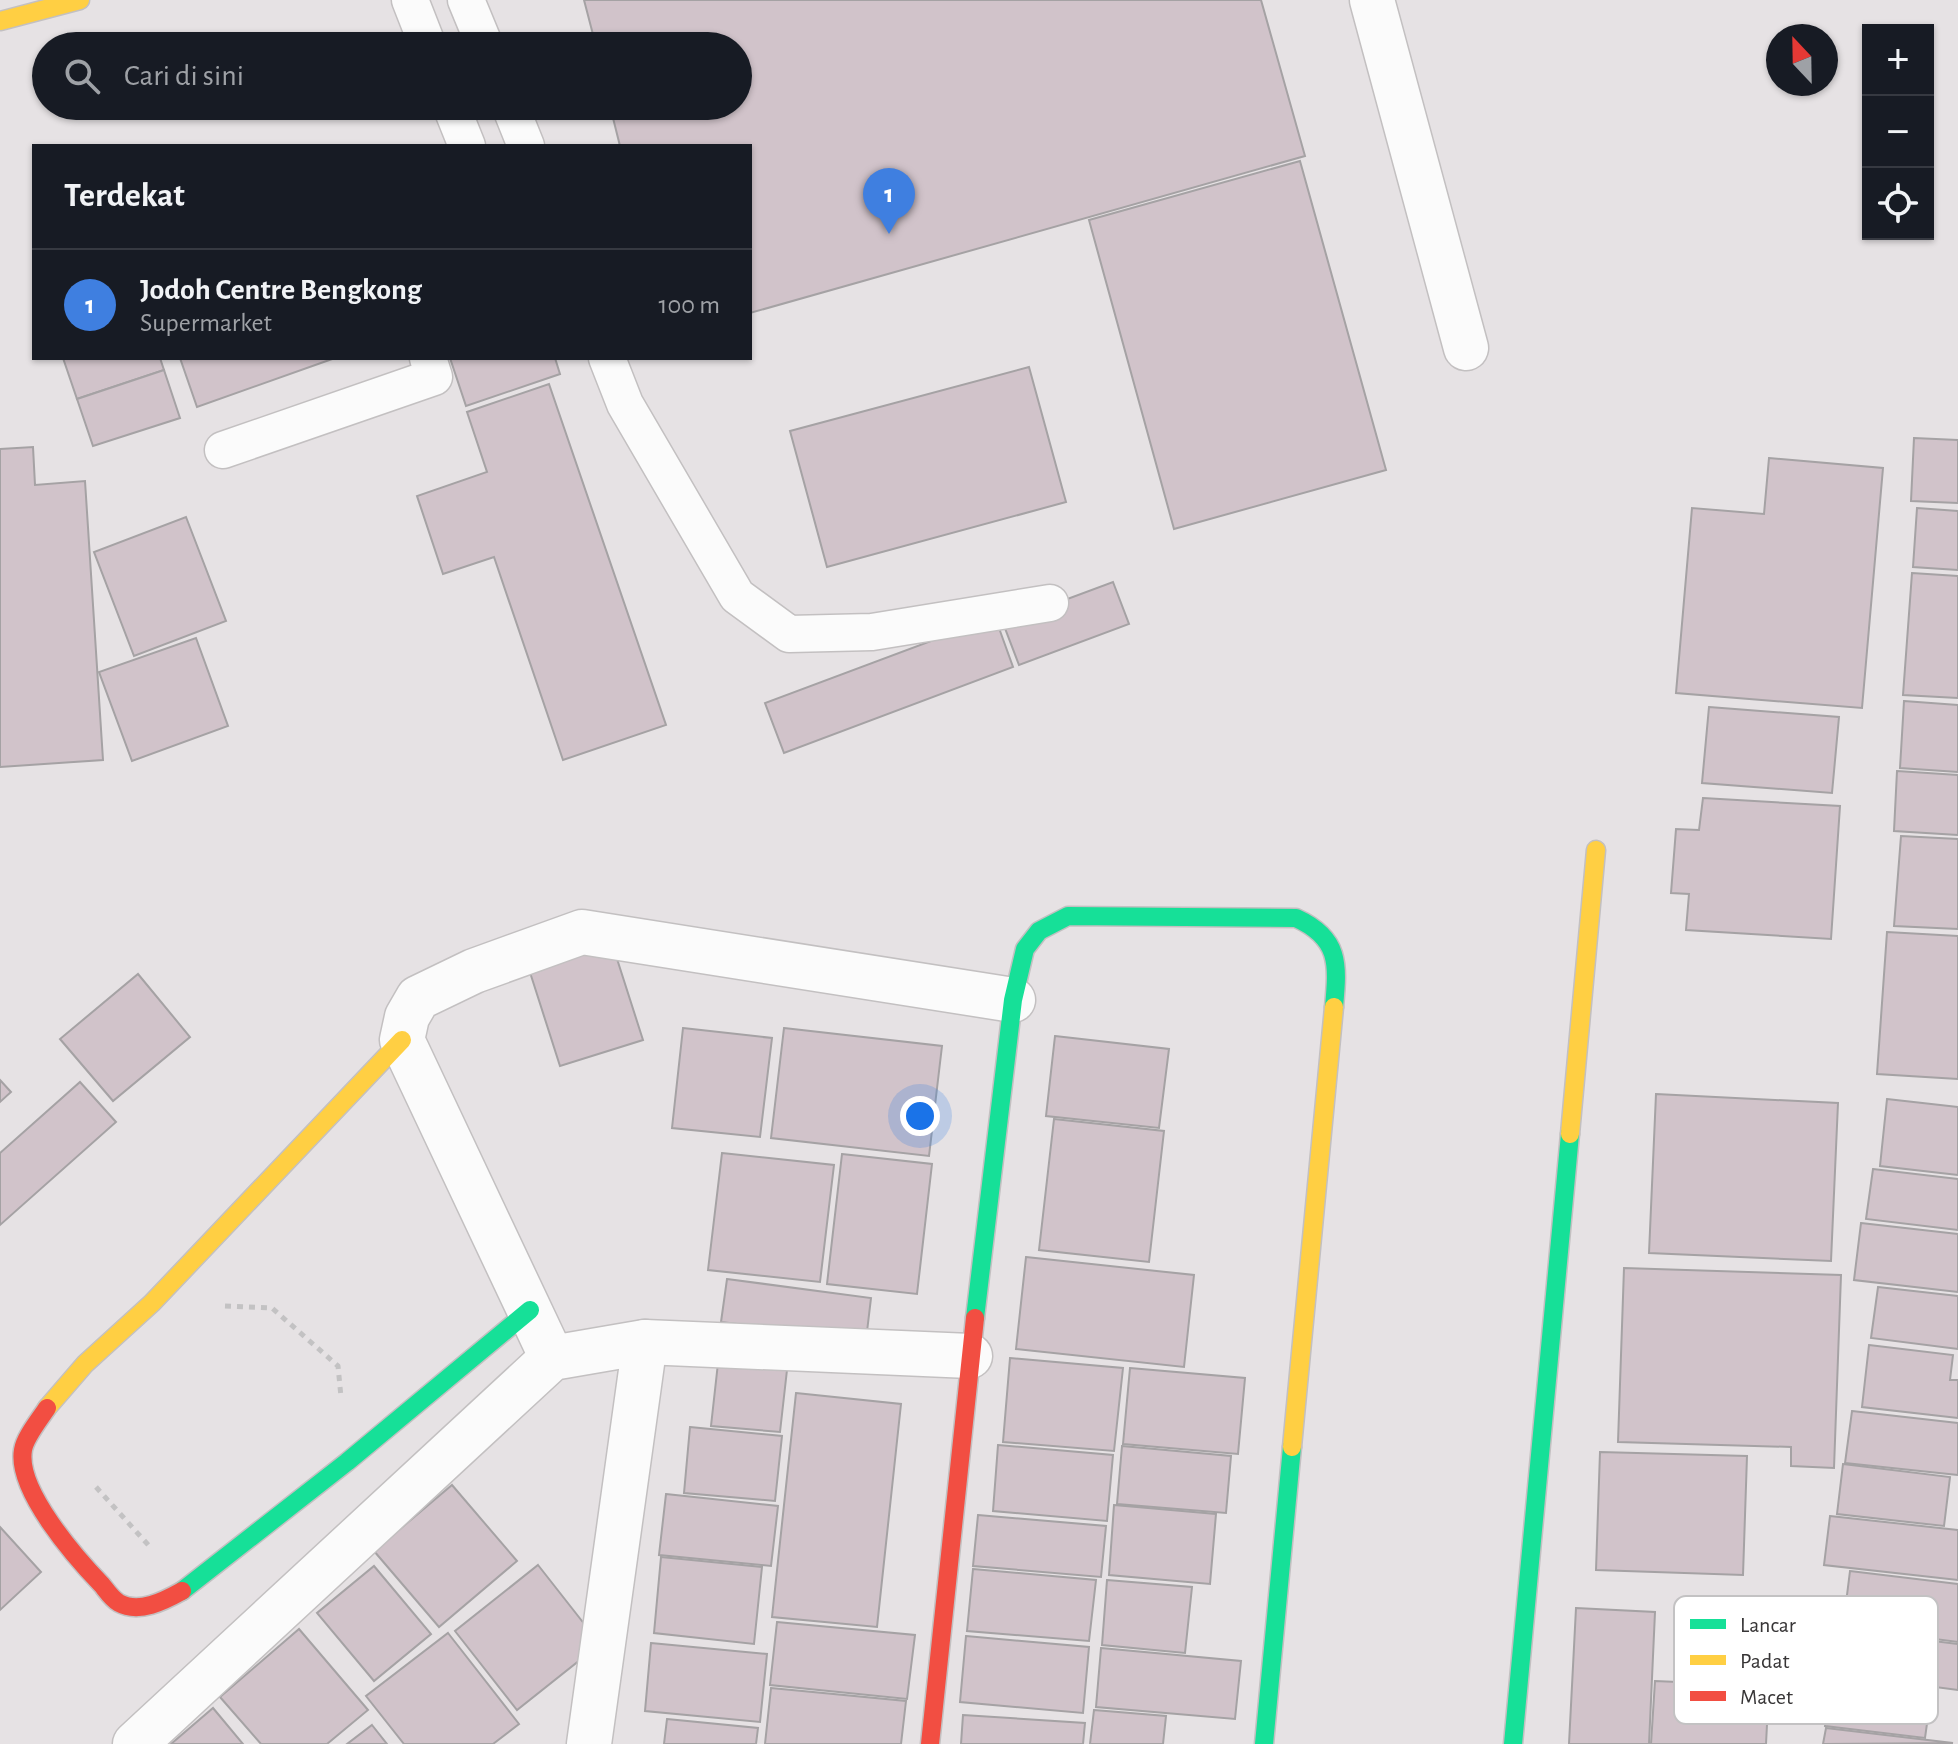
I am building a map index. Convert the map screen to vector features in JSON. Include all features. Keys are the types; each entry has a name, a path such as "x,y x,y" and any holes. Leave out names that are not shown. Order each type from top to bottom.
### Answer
{"street":[{"path":"0,21 80,0"},
{"path":"1372,0 1466,348"},
{"path":"1513,1744 1596,850"},
{"path":"930,1744 970,1356 1013,1000 1025,949 1039,931 1068,916 1296,918 1319,927 1331,943 1337,977 1264,1744"},
{"path":"530,1310 347,1462 183,1590 163,1602 142,1607 119,1603 71,1553 40,1506 25,1474 23,1449 49,1405 85,1364 152,1303 402,1040 407,1017 418,998 474,971 582,932 1013,1000"},
{"path":"402,1040 552,1358"},
{"path":"135,1744 552,1358 645,1342 970,1356"},
{"path":"589,1744 645,1342"}],"lane":[{"path":"410,0 423,32"},
{"path":"466,0 479,32"},
{"path":"457,120 466,144"},
{"path":"516,120 525,144"},
{"path":"223,450 434,377 429,360"},
{"path":"608,360 625,404 737,596 789,634 872,632 1050,603"}],"path":[{"path":"152,1303 272,1308 338,1366 347,1462"},
{"path":"90,1481 158,1556"}],"building":[{"path":"584,0 1261,0 1305,156 752,312 752,144 620,144 614,120 752,120 752,32 592,32"},
{"path":"1300,161 1386,470 1174,529 1089,220"},
{"path":"64,360 161,360 164,370 77,399"},
{"path":"181,360 329,360 197,407"},
{"path":"451,360 556,360 560,374 466,406"},
{"path":"1029,367 1066,502 827,567 790,431"},
{"path":"164,370 180,418 93,446 77,399"},
{"path":"549,384 666,725 563,760 494,557 443,574 417,496 487,472 467,412"},
{"path":"1914,438 1958,440 1958,503 1911,501"},
{"path":"33,447 35,485 85,481 103,760 0,767 0,449"},
{"path":"1769,458 1883,468 1862,708 1676,693 1692,508 1764,514"},
{"path":"1917,508 1958,511 1958,570 1913,567"},
{"path":"186,517 226,621 134,656 94,552"},
{"path":"1912,573 1958,576 1958,698 1903,695"},
{"path":"1113,582 1129,624 1019,665 1003,623"},
{"path":"995,617 1013,667 784,753 765,703"},
{"path":"196,638 228,726 132,761 99,672"},
{"path":"1904,701 1958,705 1958,772 1900,768"},
{"path":"1709,707 1839,717 1832,793 1702,783"},
{"path":"1897,771 1958,775 1958,835 1894,831"},
{"path":"1703,798 1840,806 1831,939 1686,930 1689,894 1671,893 1676,829 1699,830"},
{"path":"1901,836 1958,839 1958,929 1894,926"},
{"path":"1887,932 1958,936 1958,1079 1877,1074"},
{"path":"610,937 643,1040 560,1066 527,963"},
{"path":"138,974 190,1037 113,1101 60,1039"},
{"path":"683,1028 772,1038 760,1137 672,1128"},
{"path":"784,1028 942,1046 929,1156 771,1138"},
{"path":"1055,1036 1169,1049 1159,1128 1046,1116"},
{"path":"0,1080 11,1092 0,1102"},
{"path":"80,1082 116,1122 0,1225 0,1153"},
{"path":"1656,1094 1838,1103 1831,1261 1649,1253"},
{"path":"1887,1099 1958,1107 1958,1175 1880,1166"},
{"path":"1054,1119 1164,1131 1149,1262 1039,1250"},
{"path":"722,1153 834,1165 820,1282 708,1270"},
{"path":"842,1154 932,1164 917,1294 827,1284"},
{"path":"1873,1169 1958,1179 1958,1230 1866,1219"},
{"path":"1861,1223 1958,1234 1958,1292 1854,1280"},
{"path":"1026,1257 1194,1275 1184,1367 1016,1349"},
{"path":"1624,1268 1841,1275 1834,1468 1791,1466 1791,1447 1618,1442"},
{"path":"727,1279 871,1298 866,1340 721,1322"},
{"path":"1878,1287 1958,1296 1958,1349 1871,1338"},
{"path":"1869,1345 1953,1355 1950,1380 1958,1380 1958,1418 1862,1407"},
{"path":"719,1354 788,1361 780,1432 711,1426"},
{"path":"1010,1358 1123,1368 1114,1451 1003,1442"},
{"path":"1130,1368 1245,1378 1238,1454 1123,1444"},
{"path":"796,1393 901,1404 877,1627 772,1617"},
{"path":"1852,1411 1958,1423 1958,1475 1845,1463"},
{"path":"690,1427 782,1436 775,1501 684,1493"},
{"path":"998,1445 1113,1455 1107,1521 993,1511"},
{"path":"1122,1446 1231,1456 1226,1513 1117,1504"},
{"path":"1600,1452 1747,1456 1743,1575 1596,1570"},
{"path":"1843,1464 1950,1477 1944,1526 1837,1514"},
{"path":"452,1485 517,1561 439,1627 374,1551"},
{"path":"666,1494 778,1506 771,1566 659,1555"},
{"path":"1114,1505 1216,1514 1210,1584 1109,1575"},
{"path":"978,1515 1106,1526 1101,1577 973,1566"},
{"path":"1830,1516 1958,1530 1958,1580 1824,1565"},
{"path":"0,1527 41,1572 0,1610"},
{"path":"661,1557 762,1567 754,1644 654,1633"},
{"path":"538,1565 600,1644 517,1710 455,1631"},
{"path":"374,1566 431,1634 374,1681 317,1613"},
{"path":"973,1569 1096,1580 1089,1641 967,1631"},
{"path":"1850,1571 1958,1584 1958,1642 1938,1639 1938,1596 1847,1596"},
{"path":"1107,1580 1192,1587 1185,1653 1102,1645"},
{"path":"1576,1608 1655,1612 1649,1744 1569,1744"},
{"path":"777,1622 915,1635 907,1699 770,1685"},
{"path":"299,1629 368,1710 327,1744 261,1744 220,1697"},
{"path":"448,1633 519,1724 493,1744 404,1744 366,1696"},
{"path":"966,1636 1089,1647 1083,1713 960,1702"},
{"path":"1938,1642 1958,1644 1958,1690 1938,1687"},
{"path":"651,1643 767,1654 760,1722 645,1711"},
{"path":"1101,1648 1241,1661 1235,1719 1096,1707"},
{"path":"1655,1681 1674,1682 1674,1724 1767,1724 1766,1744 1651,1744"},
{"path":"771,1688 906,1701 901,1744 765,1744"},
{"path":"213,1708 243,1744 171,1744"},
{"path":"1094,1710 1166,1716 1163,1744 1090,1744"},
{"path":"963,1715 1085,1723 1083,1744 961,1744"},
{"path":"667,1719 758,1728 756,1744 664,1744"},
{"path":"1825,1724 1927,1724 1925,1738"},
{"path":"372,1725 387,1744 347,1744"},
{"path":"1826,1728 1953,1743 1823,1744"}],"traffic: fast":[{"path":"975,1318 1013,1000 1025,949 1039,931 1068,916 1296,918 1321,934 1333,954 1336,978 1334,1007"},
{"path":"1513,1744 1570,1134"},
{"path":"182,1591 347,1462 530,1310"},
{"path":"1264,1744 1292,1447"}],"traffic: slow":[{"path":"0,21 80,0"},
{"path":"1570,1134 1596,850"},
{"path":"1292,1447 1334,1007"},
{"path":"47,1408 85,1364 152,1303 402,1040"}],"traffic: jam":[{"path":"930,1744 975,1318"},
{"path":"47,1408 24,1445 23,1466 38,1503 64,1541 119,1603 143,1607 182,1591"}],"place":[{"name":"Jodoh Centre Bengkong","path":"889,234"}]}
